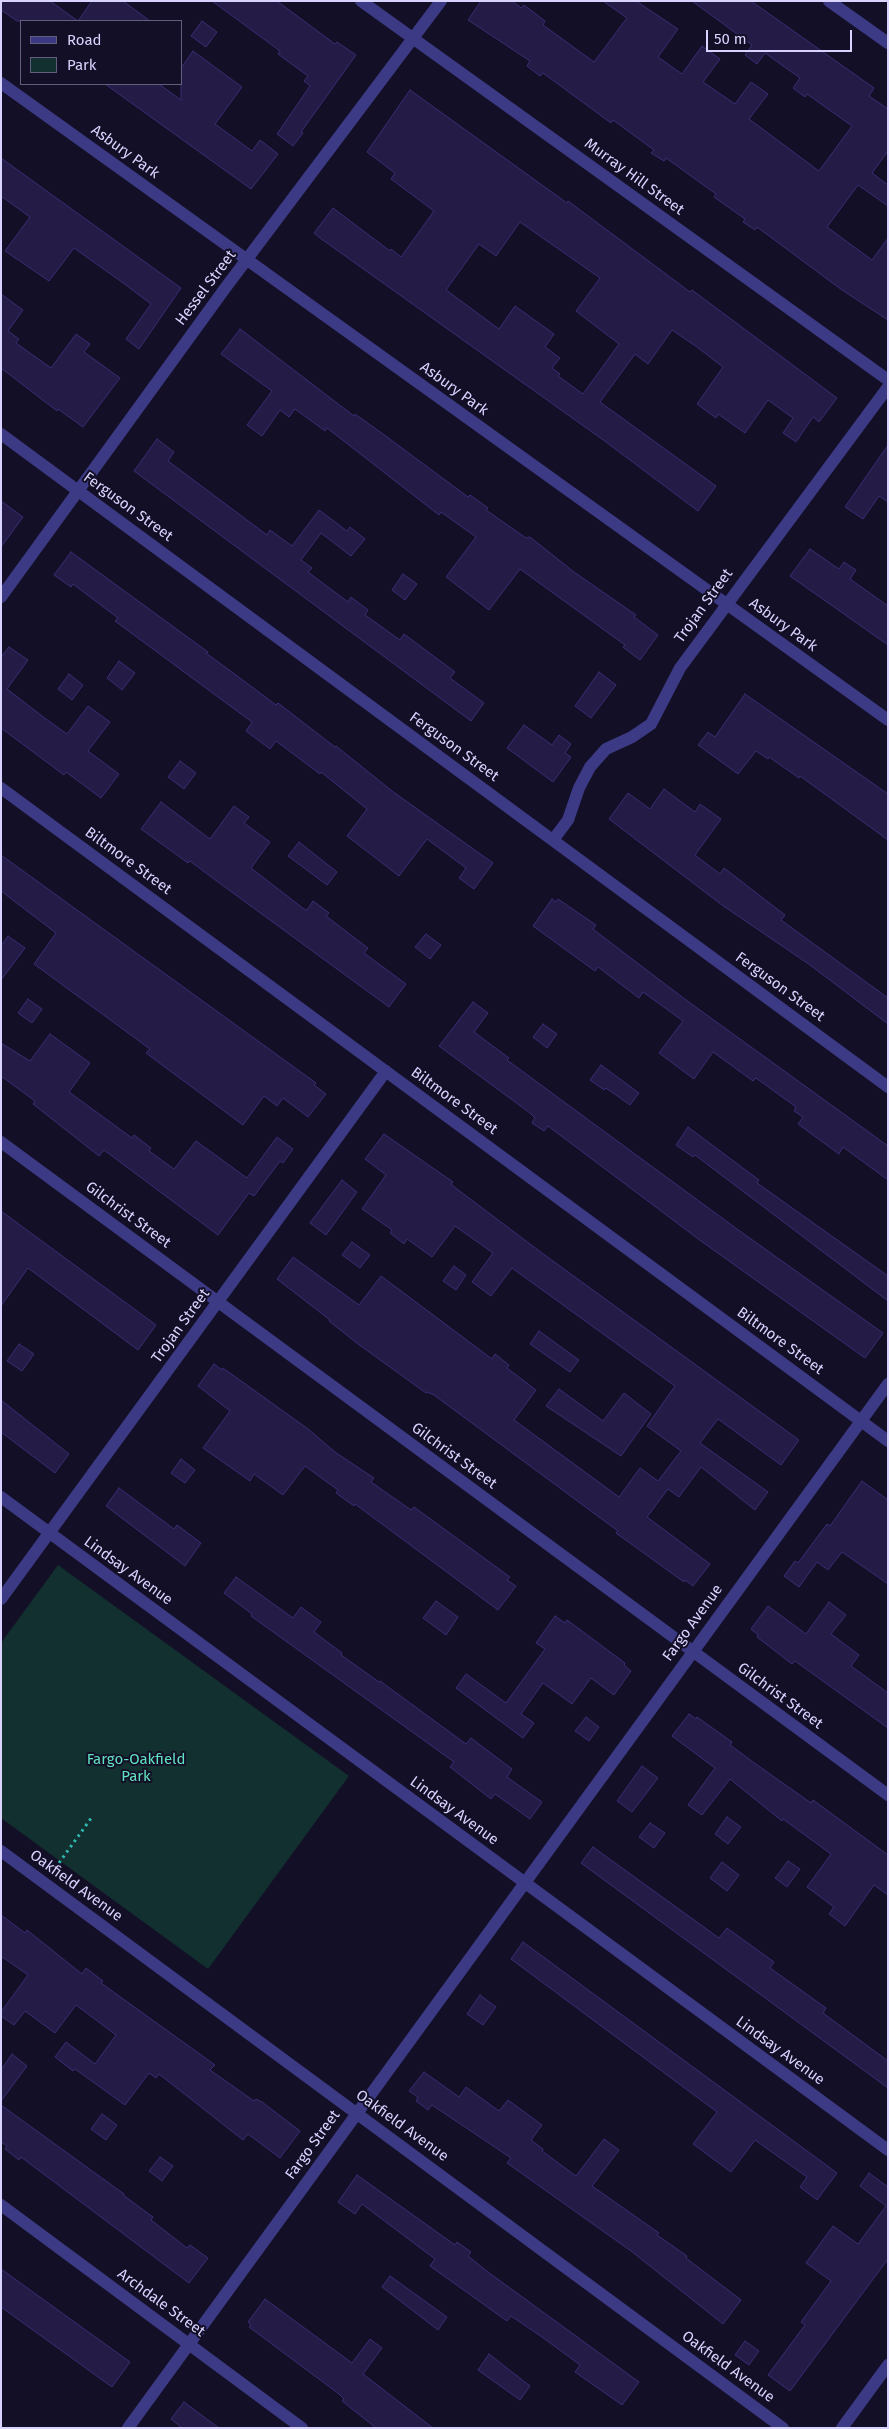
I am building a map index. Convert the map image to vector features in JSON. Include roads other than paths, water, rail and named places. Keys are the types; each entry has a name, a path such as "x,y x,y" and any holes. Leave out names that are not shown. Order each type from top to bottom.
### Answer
{"street":[{"name":"Murray Hill Street","path":"361,1 888,380"},
{"name":"Hessel Street","path":"1,597 247,260 441,1"},
{"path":"829,1 888,43"},
{"name":"Asbury Park","path":"1,83 888,720"},
{"name":"Trojan Street","path":"553,840 568,820 579,788 590,767 606,749 651,724 680,668 888,387"},
{"name":"Ferguson Street","path":"1,434 888,1086"},
{"name":"Biltmore Street","path":"1,788 888,1441"},
{"name":"Trojan Street","path":"1,1599 386,1071"},
{"name":"Gilchrist Street","path":"1,1142 888,1795"},
{"name":"Fargo Avenue","path":"524,1882 888,1384"},
{"name":"Lindsay Avenue","path":"1,1498 888,2150"},
{"name":"Oakfield Avenue","path":"1,1851 783,2428"},
{"name":"Fargo Street","path":"128,2428 524,1882"},
{"name":"Archdale Street","path":"1,2206 302,2428"},
{"path":"842,2428 888,2365"}],"park label":[{"name":"Fargo-Oakfield Park","path":"136,1768"}]}
